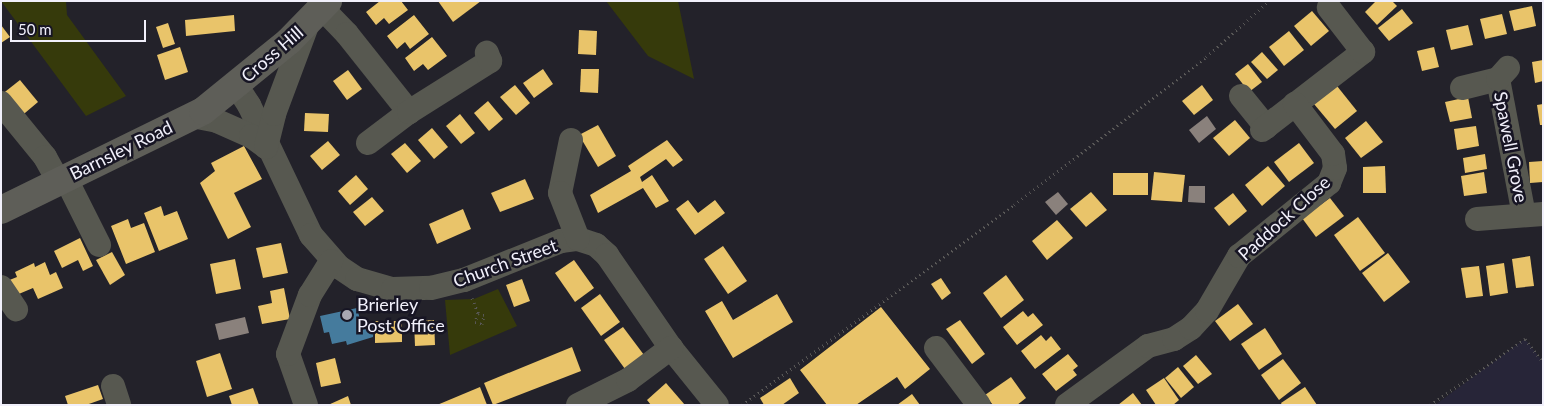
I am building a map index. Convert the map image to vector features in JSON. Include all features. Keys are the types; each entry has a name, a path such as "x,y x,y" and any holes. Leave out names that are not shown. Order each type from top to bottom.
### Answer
{"highway":[{"name":"Cross Hill","path":"236,85 319,10"},
{"name":"Barnsley Road","path":"1,210 192,116 236,85"}],"street":[{"path":"1241,96 1264,129 1364,52 1329,8"},
{"path":"192,116 217,121 251,136 266,147 274,114 319,10 347,34 409,112"},
{"path":"368,143 409,112 490,61 487,53"},
{"name":"Spawell Grove","path":"1462,88 1503,74 1533,215 1478,219"},
{"name":"Church Street","path":"236,85 249,105 266,147 311,235 332,261 357,279 384,286 431,288 464,280 561,241 578,239 596,245 607,255 671,348 717,405"},
{"path":"1,104 62,179 99,245"},
{"name":"Paddock Close","path":"1067,405 1110,371 1148,346 1174,339 1191,328 1207,311 1240,256 1329,182 1335,168 1333,154 1295,104"},
{"path":"571,140 563,168 560,192 578,239"},
{"path":"306,405 288,354 310,295 332,261"},
{"path":"1,286 16,309"},
{"path":"578,405 628,380 671,348"},
{"path":"936,348 979,405"}],"path":[{"path":"742,405 875,304 1014,205 1206,57 1269,1"},
{"path":"472,297 478,313"},
{"path":"1430,405 1524,339 1543,362"}],"shaded area":[{"path":"1525,339 1543,362 1543,405 1435,405"}],"green space":[{"path":"1,1 66,1 67,15 126,96 86,116"},
{"path":"606,1 678,1 694,79 648,56"},
{"path":"498,289 517,326 450,355 445,300 474,299"}],"building: Homes":[{"path":"380,1 401,1 408,10 389,24 384,18 376,25 366,12"},
{"path":"438,1 481,1 453,22"},
{"path":"1376,1 1392,1 1397,6 1377,25 1365,12"},
{"path":"1532,6 1536,26 1514,31 1509,11"},
{"path":"1402,9 1413,23 1389,41 1378,28"},
{"path":"1312,11 1329,31 1311,46 1294,26"},
{"path":"1502,14 1507,34 1485,39 1480,19"},
{"path":"234,15 235,31 186,36 185,20"},
{"path":"414,15 429,34 410,49 405,42 397,49 387,36"},
{"path":"168,23 175,44 163,48 156,27"},
{"path":"1,25 10,37 1,43"},
{"path":"1468,25 1473,45 1451,50 1446,30"},
{"path":"579,30 597,31 596,55 578,54"},
{"path":"1289,31 1304,50 1284,66 1269,47"},
{"path":"432,37 447,56 428,70 423,64 414,71 405,58"},
{"path":"180,47 188,72 165,80 157,55"},
{"path":"1434,47 1439,67 1422,71 1417,51"},
{"path":"1262,52 1278,70 1267,79 1251,62"},
{"path":"1543,60 1543,81 1535,83 1532,62"},
{"path":"1248,64 1262,82 1249,92 1235,74"},
{"path":"543,69 553,84 534,98 523,83"},
{"path":"581,69 599,69 598,93 580,92"},
{"path":"348,70 362,89 347,100 333,81"},
{"path":"20,80 38,102 19,118 1,95"},
{"path":"515,85 530,103 516,115 500,97"},
{"path":"1202,85 1213,100 1194,115 1182,101"},
{"path":"1337,86 1357,111 1335,129 1314,104"},
{"path":"1468,97 1472,118 1450,122 1445,102"},
{"path":"488,101 503,119 489,131 474,113"},
{"path":"1543,104 1543,125 1540,125 1537,105"},
{"path":"305,113 329,114 328,132 304,131"},
{"path":"460,114 475,133 461,144 446,126"},
{"path":"1235,120 1250,138 1229,156 1213,138"},
{"path":"1366,121 1383,142 1361,158 1345,138"},
{"path":"598,125 616,156 598,167 579,135"},
{"path":"1476,126 1479,146 1457,150 1454,129"},
{"path":"432,128 448,147 434,159 418,140"},
{"path":"667,140 683,160 673,167 666,159 640,177 642,182 652,175 669,201 656,208 643,188 598,213 590,195 631,171 628,166"},
{"path":"328,141 340,155 322,170 310,156"},
{"path":"405,143 421,161 407,173 391,154"},
{"path":"1299,143 1314,163 1289,182 1274,162"},
{"path":"244,146 262,179 234,193 251,227 228,239 200,183 215,171 211,163"},
{"path":"1485,154 1487,169 1465,173 1463,158"},
{"path":"1543,161 1543,182 1530,183 1529,162"},
{"path":"1268,166 1285,186 1262,206 1245,185"},
{"path":"1385,166 1386,193 1363,193 1363,167"},
{"path":"1154,172 1185,175 1182,202 1151,200"},
{"path":"1484,172 1487,193 1464,196 1461,176"},
{"path":"1113,173 1148,173 1148,195 1113,195"},
{"path":"356,175 368,189 350,205 338,191"},
{"path":"525,179 534,199 500,212 491,193"},
{"path":"1091,192 1107,210 1086,227 1070,209"},
{"path":"1233,193 1247,211 1229,226 1214,208"},
{"path":"372,197 384,211 365,226 353,212"},
{"path":"1330,198 1344,216 1316,237 1302,218"},
{"path":"688,200 698,213 715,200 725,213 695,235 676,209"},
{"path":"161,206 164,216 177,211 188,239 159,251 144,213"},
{"path":"463,209 471,229 437,244 429,224"},
{"path":"1358,217 1385,253 1360,271 1334,235"},
{"path":"128,219 131,228 144,223 155,252 126,264 111,226"},
{"path":"1057,220 1073,238 1047,260 1032,241"},
{"path":"80,238 93,266 83,271 78,260 62,268 54,251"},
{"path":"281,243 288,273 263,278 256,248"},
{"path":"723,246 747,281 728,294 704,259"},
{"path":"112,252 125,275 110,285 96,260"},
{"path":"1388,253 1410,282 1384,302 1362,273"},
{"path":"1530,256 1534,286 1516,288 1512,259"},
{"path":"235,259 241,289 216,294 210,264"},
{"path":"574,260 594,288 575,302 555,273"},
{"path":"45,262 50,275 56,272 63,288 38,299 33,288 14,296 7,281 17,277 15,272 34,263 35,267"},
{"path":"1504,263 1508,293 1490,296 1486,266"},
{"path":"1479,266 1483,296 1466,298 1461,268"},
{"path":"1006,275 1024,300 1001,318 983,293"},
{"path":"941,278 951,293 942,300 931,284"},
{"path":"522,279 530,301 514,307 506,285"},
{"path":"284,288 290,319 262,324 258,306 272,303 270,291"},
{"path":"600,294 620,322 601,336 581,308"},
{"path":"777,294 793,322 733,358 705,311 722,301 733,320"},
{"path":"1238,304 1253,324 1230,341 1215,321"},
{"path":"881,307 930,369 905,389 897,377 856,405 827,405 800,370"},
{"path":"1023,311 1028,317 1033,313 1043,325 1017,345 1003,327"},
{"path":"434,320 435,345 415,346 414,321"},
{"path":"960,320 985,354 972,364 946,329"},
{"path":"375,321 402,321 402,342 375,343"},
{"path":"623,327 644,355 625,369 604,340"},
{"path":"1265,328 1282,354 1259,370 1241,344"},
{"path":"1041,335 1046,341 1051,336 1061,349 1035,369 1021,351"},
{"path":"572,347 581,371 493,405 484,383"},
{"path":"220,353 232,389 207,397 196,361"},
{"path":"1068,354 1078,366 1073,370 1077,375 1056,391 1042,374"},
{"path":"1196,355 1212,374 1198,384 1183,366"},
{"path":"335,358 341,383 321,387 316,363"},
{"path":"1283,359 1301,383 1279,400 1261,375"},
{"path":"1178,367 1194,387 1181,398 1165,378"},
{"path":"1011,377 1026,398 1017,405 993,405 985,395"},
{"path":"790,378 799,393 782,405 764,405 760,398"},
{"path":"1164,378 1179,400 1173,405 1156,405 1146,390"},
{"path":"666,383 685,405 651,405 647,400"},
{"path":"98,385 103,399 86,405 68,405 65,396"},
{"path":"480,387 487,405 437,405"},
{"path":"1305,387 1317,405 1282,405 1281,403"},
{"path":"253,388 259,405 232,405 229,396"},
{"path":"1133,393 1142,405 1118,405"},
{"path":"912,394 920,405 897,405"},
{"path":"348,396 351,405 328,405"}],"building: Public":[{"path":"357,308 361,323 374,323 373,337 347,345 346,341 332,344 329,332 324,333 320,316"}],"building: Industry":[{"path":"1207,116 1216,129 1199,143 1189,130"},
{"path":"1189,186 1205,186 1205,203 1188,202"},
{"path":"1058,192 1068,204 1056,215 1045,202"},
{"path":"245,317 249,333 219,340 215,324"}],"place":[{"name":"Brierley Post Office","path":"347,315"}]}
